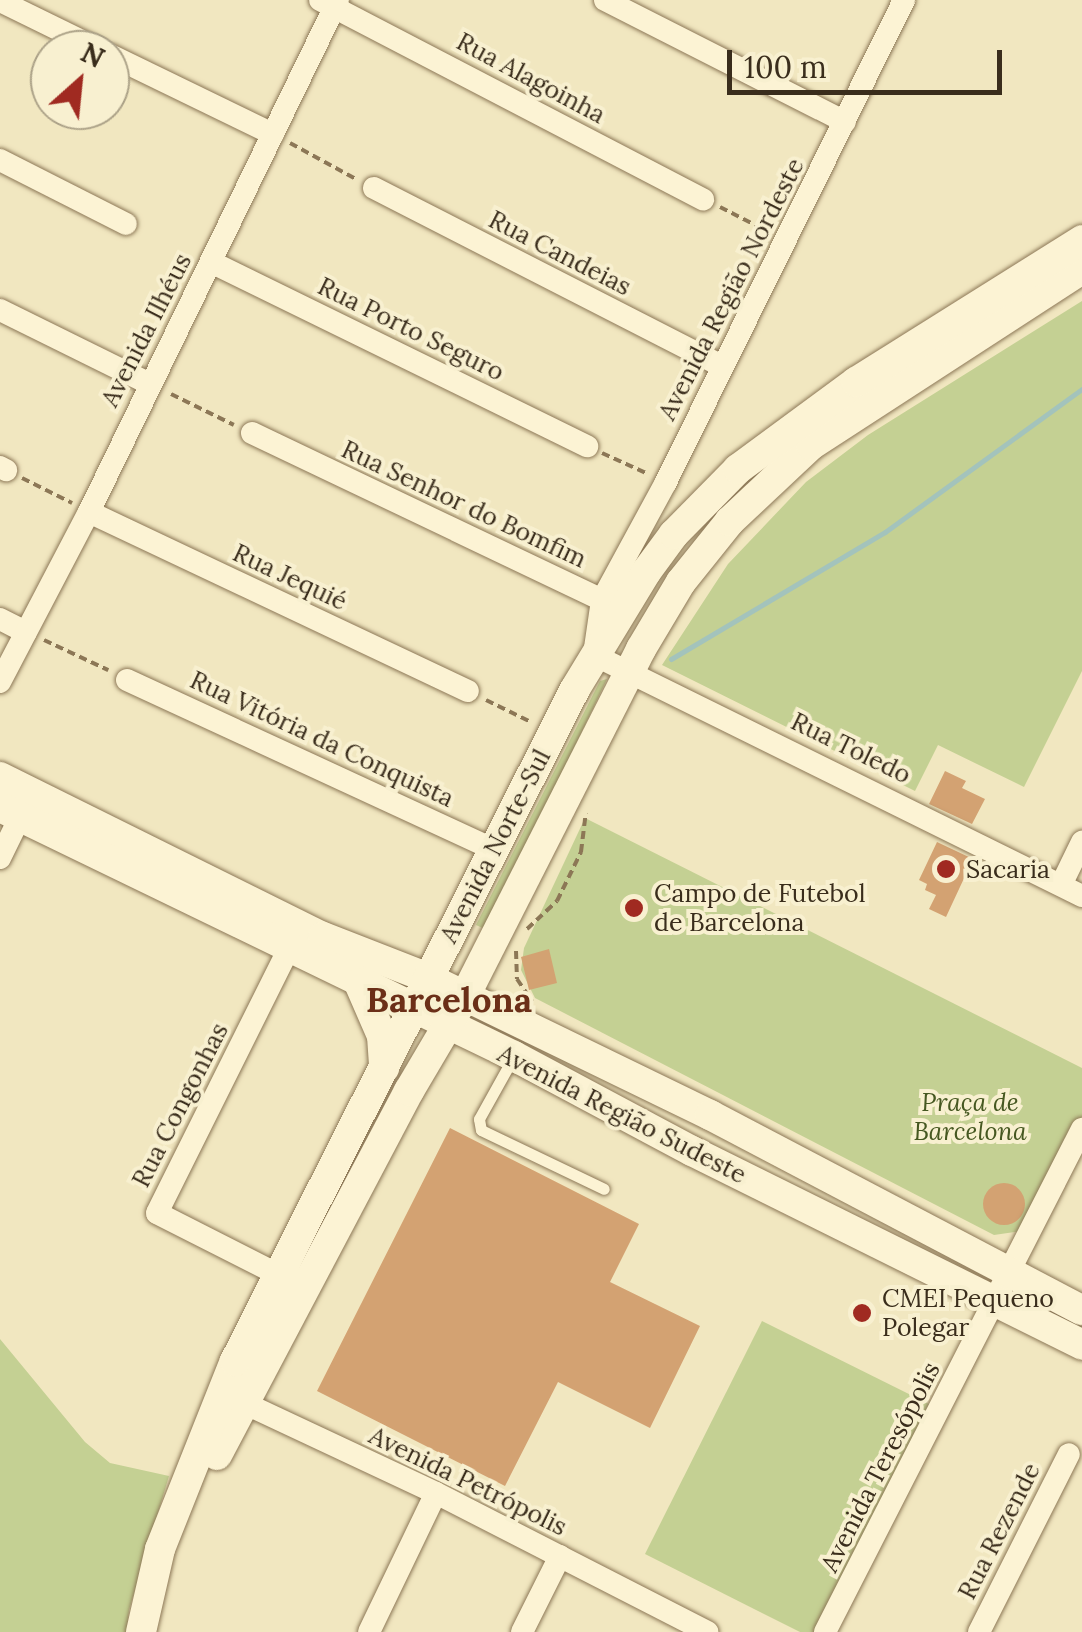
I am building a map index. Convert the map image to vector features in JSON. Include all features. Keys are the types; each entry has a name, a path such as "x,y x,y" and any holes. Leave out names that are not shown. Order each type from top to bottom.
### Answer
{"main road":[{"name":"Avenida Norte-Sul","path":"141,1632 160,1549 236,1361 594,655 674,534 738,469 856,382 1082,240"},
{"name":"Avenida Norte-Sul","path":"156,1632 188,1518 244,1403 465,996 660,615 704,551 783,468 840,423 1082,269"},
{"name":"Avenida Região Sudeste","path":"0,777 710,1115 1082,1310"},
{"name":"Avenida Região Sudeste","path":"10,812 509,1054 692,1152 1082,1345"},
{"path":"382,962 413,956 438,942 454,926"},
{"path":"489,949 482,991 501,1015"},
{"path":"359,983 382,1036 384,1068"},
{"path":"420,1075 442,1060 509,1054"},
{"path":"636,1122 640,1099 654,1088"},
{"path":"692,1152 710,1115"}],"street":[{"path":"605,0 845,122"},
{"name":"Avenida Região Nordeste","path":"602,600 666,482 904,0"},
{"path":"0,1 46,10 73,30"},
{"name":"Avenida Ilhéus","path":"0,682 89,512 148,383 211,262 331,2"},
{"name":"Rua Alagoinha","path":"331,2 703,199"},
{"path":"130,65 273,134"},
{"path":"0,160 126,224"},
{"name":"Rua Candeias","path":"374,188 722,366"},
{"name":"Rua Porto Seguro","path":"211,262 587,446"},
{"path":"0,310 148,383"},
{"name":"Rua Senhor do Bomfim","path":"252,433 602,600 594,655"},
{"name":"Rua Jequié","path":"89,512 468,691"},
{"path":"0,619 26,632"},
{"name":"Rua Toledo","path":"594,655 1082,896"},
{"name":"Rua Vitória da Conquista","path":"127,680 493,849"},
{"path":"0,858 10,812"},
{"path":"1062,883 1082,842"},
{"name":"Rua Congonhas","path":"281,1276 157,1213 288,950"},
{"name":"Avenida Teresópolis","path":"825,1632 1082,1129"},
{"path":"236,1361 233,1384 244,1403"},
{"name":"Avenida Petrópolis","path":"244,1403 560,1556 672,1624 708,1632"},
{"name":"Rua Rezende","path":"978,1632 1069,1454"},
{"path":"369,1632 436,1493"},
{"path":"522,1632 560,1556"}],"lane":[{"path":"509,1054 479,1120 481,1130 604,1189"}],"path":[{"path":"273,134 374,188"},
{"path":"703,199 787,241"},
{"path":"148,383 252,433"},
{"path":"587,446 666,482"},
{"path":"3,468 89,512"},
{"path":"26,632 127,680"},
{"path":"468,691 554,732"},
{"path":"532,1001 518,979 517,948 528,928 557,901 584,841 586,811"}],"green space":[{"path":"1082,301 1082,671 1024,787 938,745 915,791 662,665 728,564 806,482 868,435"},
{"path":"607,679 487,930 476,925 600,681"},
{"name":"Praça de Barcelona","path":"585,818 1082,1068 1082,1117 1021,1231 994,1235 535,998 521,970 524,948"},
{"path":"762,1321 931,1405 815,1632 800,1632 645,1554"},
{"path":"0,1339 85,1442 110,1463 169,1476 129,1610 127,1632 0,1632"}],"building":[{"path":"945,771 966,781 962,788 985,799 972,824 929,804"},
{"name":"Sacaria","path":"937,842 973,859 946,917 929,909 936,895 925,890 927,884 919,880"},
{"path":"549,949 557,983 529,990 521,957"},
{"path":"450,1128 639,1224 610,1282 700,1326 650,1428 558,1382 505,1486 317,1391"},
{"path":"1004,1183 1019,1189 1025,1204 1019,1219 1004,1225 989,1219 983,1204 989,1189"}],"waterway":[{"path":"671,659 885,532 1082,389"}],"place":[{"name":"Sacaria","path":"946,869"},
{"name":"Campo de Futebol de Barcelona","path":"634,908"},
{"name":"CMEI Pequeno Polegar","path":"862,1313"}],"district":[{"name":"Barcelona","path":"449,1000"}]}
